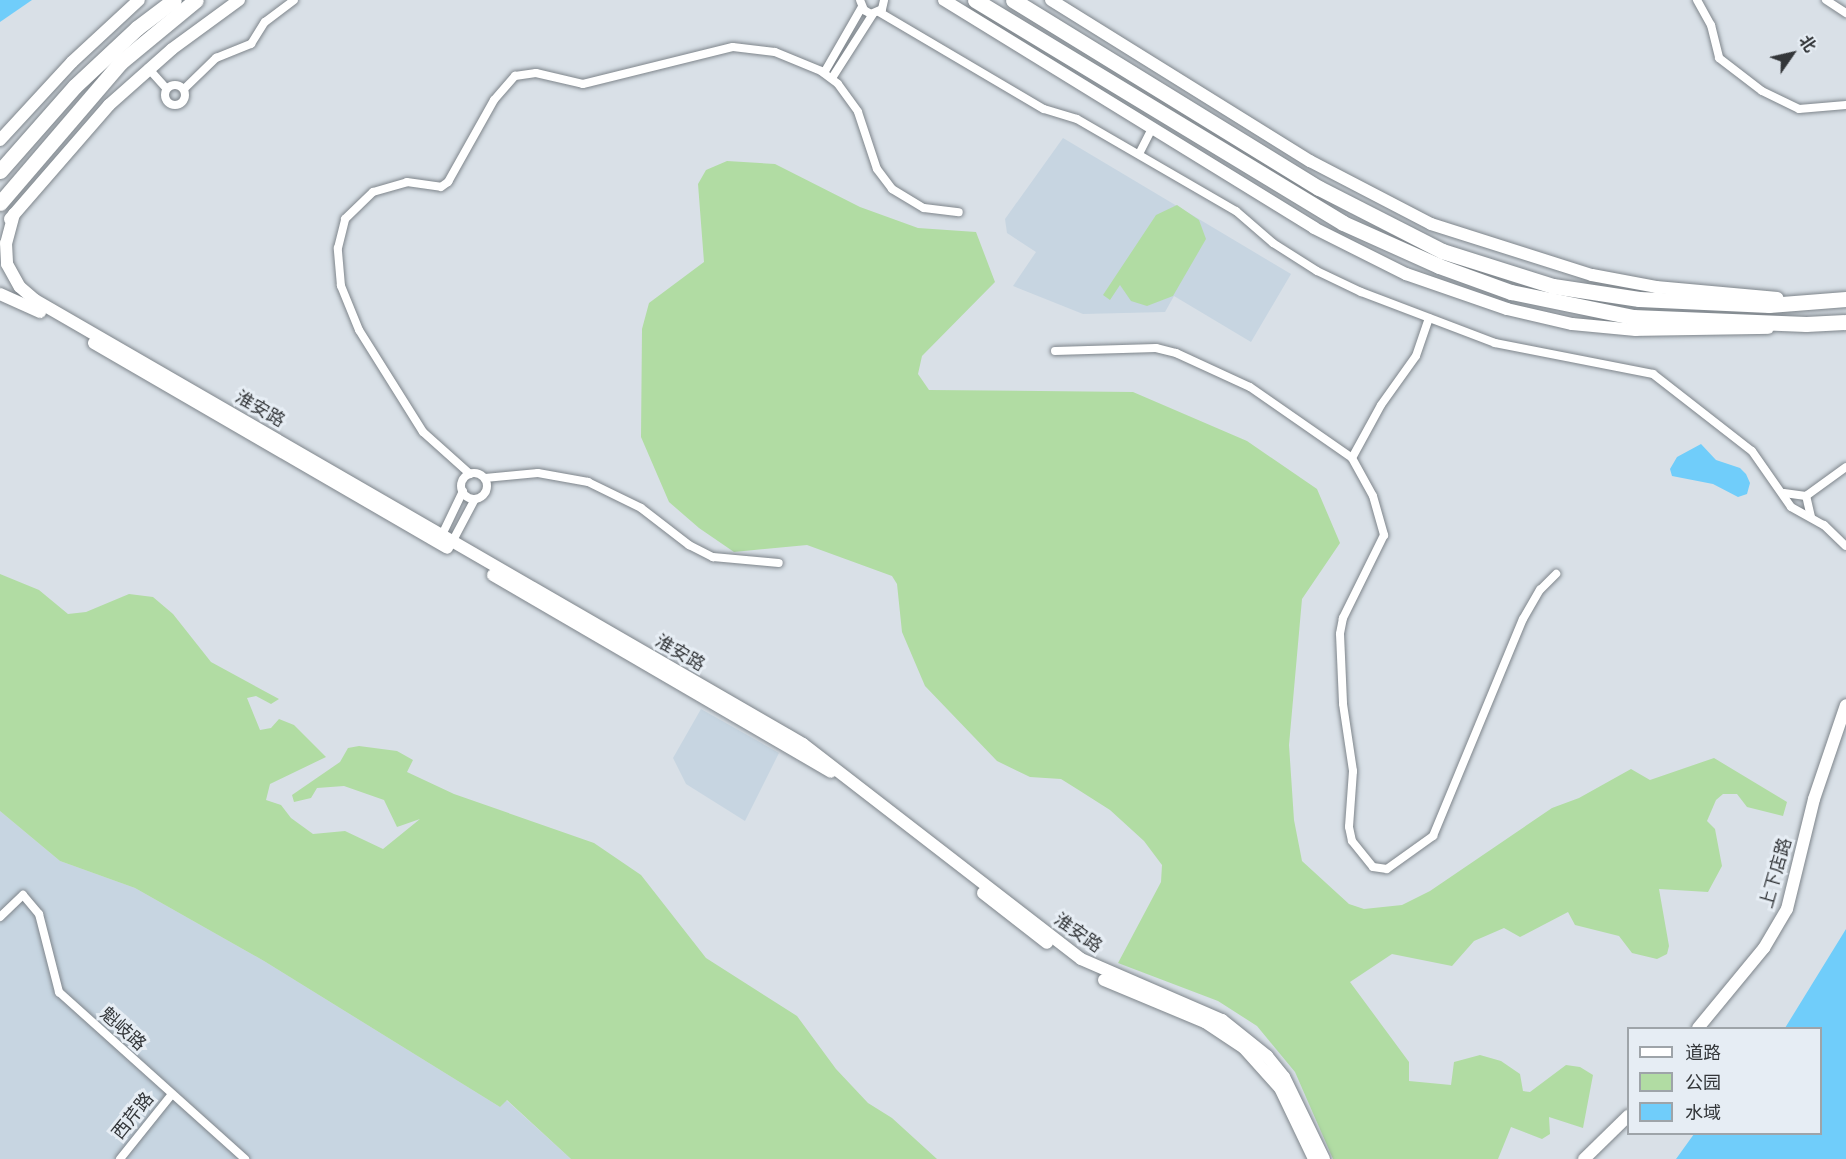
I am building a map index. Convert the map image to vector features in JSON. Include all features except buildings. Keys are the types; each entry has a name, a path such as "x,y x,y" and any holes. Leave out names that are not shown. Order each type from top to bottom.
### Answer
{"highway":[{"path":"0,171 75,86 137,28 174,0"},
{"path":"975,0 1344,223 1439,266 1511,292 1602,313 1806,324 1846,322"},
{"path":"1013,0 1319,188 1442,251 1553,286 1639,299 1769,305 1846,299"},
{"path":"0,203 121,62 195,1"}],"main road":[{"path":"0,140 72,62 139,0"},
{"path":"0,232 86,130 148,68 239,0"},
{"path":"944,0 1152,129 1367,256 1507,309 1572,324 1636,330 1738,331 1806,324"},
{"path":"1051,0 1310,161 1431,224 1500,249 1617,280 1815,302"},
{"name":"淮安路","path":"14,214 6,243 7,264 27,295 837,776 1022,926 1084,970 1205,1022 1233,1039 1274,1079 1314,1159"},
{"name":"淮安路","path":"0,294 14,297 803,744 1081,959 1193,1006 1236,1030 1284,1077 1324,1159"},
{"name":"上下店路","path":"1700,1027 1776,932 1788,909 1814,799 1846,705"},
{"name":"上下店路","path":"1709,1027 1791,914 1819,795 1846,717"},
{"path":"1584,1159 1627,1118"},
{"path":"1590,1159 1627,1127"}],"street":[{"path":"148,68 167,89 166,99 174,105 183,101 184,89 216,58 251,44 265,22 294,0"},
{"path":"828,75 884,0"},
{"path":"1697,0 1711,25 1719,58 1762,91 1799,109 1846,105"},
{"path":"1826,0 1846,13"},
{"path":"828,75 861,4 1044,110 1077,119 1236,211 1273,243 1317,271 1495,343 1648,371 1752,451 1796,511 1811,517 1846,546"},
{"path":"778,563 712,557 689,545 641,508 581,479 538,472 485,478 470,474 423,432 351,315 341,286 338,248 345,219 373,192 406,182 446,184 494,100 519,74 536,73 583,84 741,46 783,54 828,75 858,112 877,169 892,189 924,208 959,212"},
{"path":"167,89 176,84 184,89"},
{"path":"1138,154 1152,129"},
{"path":"1352,458 1381,405 1416,356 1429,318"},
{"path":"1055,351 1156,348 1176,353 1250,387 1352,458 1373,496 1384,535 1342,618 1340,634 1343,704 1353,771 1349,827 1352,841 1373,867 1387,868 1433,836 1523,619 1540,590 1556,574"},
{"path":"1784,493 1806,496 1846,467"},
{"path":"445,542 463,490 462,482 470,474"},
{"path":"445,542 475,499 486,491 485,478"},
{"path":"463,490 475,499"},
{"path":"1806,496 1811,517"},
{"name":"魁岐路","path":"0,917 23,895 39,914 59,992 245,1159"},
{"name":"西芹路","path":"120,1159 172,1094"}],"shaded area":[{"path":"1063,138 1291,274 1251,342 1174,296 1165,312 1083,314 1013,286 1036,252 1007,233 1005,219"},
{"path":"701,709 779,753 745,821 686,784 673,758"},
{"path":"0,811 60,861 135,888 264,961 500,1107 506,1100 571,1159 0,1159"}],"green space":[{"path":"727,161 775,164 860,207 918,228 976,232 995,282 922,356 918,374 929,390 1133,392 1247,441 1317,489 1340,543 1302,599 1289,745 1294,820 1302,861 1349,904 1364,909 1402,905 1430,891 1552,808 1579,798 1631,769 1650,780 1714,758 1787,802 1783,816 1747,807 1737,794 1723,794 1716,800 1707,821 1715,829 1722,866 1708,892 1659,889 1669,946 1667,954 1657,959 1632,953 1619,936 1575,925 1568,912 1520,937 1504,928 1474,941 1452,966 1392,954 1350,982 1409,1062 1409,1081 1451,1085 1454,1062 1480,1055 1501,1061 1520,1074 1523,1091 1530,1092 1566,1065 1580,1067 1593,1075 1583,1128 1549,1117 1550,1134 1542,1139 1511,1127 1498,1159 1333,1159 1295,1072 1257,1026 1218,1001 1118,963 1161,882 1162,865 1144,841 1110,810 1077,789 1061,779 1030,777 997,761 925,686 902,632 897,584 892,576 807,545 734,552 699,528 669,502 641,437 642,329 649,303 704,262 698,184 706,170"},
{"path":"1177,205 1199,220 1206,239 1173,296 1147,306 1131,301 1120,285 1110,300 1103,295 1156,215"},
{"path":"0,574 39,590 68,614 86,612 129,594 153,597 173,614 211,662 279,699 271,704 256,696 247,698 260,730 271,728 279,719 294,725 326,757 270,784 266,800 281,805 291,818 313,834 345,831 383,849 420,819 397,827 384,800 344,786 317,788 311,798 294,802 292,795 340,762 348,748 359,746 397,751 413,760 407,772 454,794 594,843 641,875 706,958 797,1016 836,1069 868,1103 892,1118 937,1159 571,1159 507,1100 500,1107 264,961 135,888 60,861 0,811"}],"water":[{"path":"0,0 32,0 0,22"},
{"path":"1701,444 1716,460 1740,468 1746,474 1750,483 1747,494 1738,497 1713,484 1672,476 1670,469 1677,457"},
{"path":"1846,929 1846,1159 1676,1159 1693,1135 1822,1135 1822,1027 1786,1027"}]}
